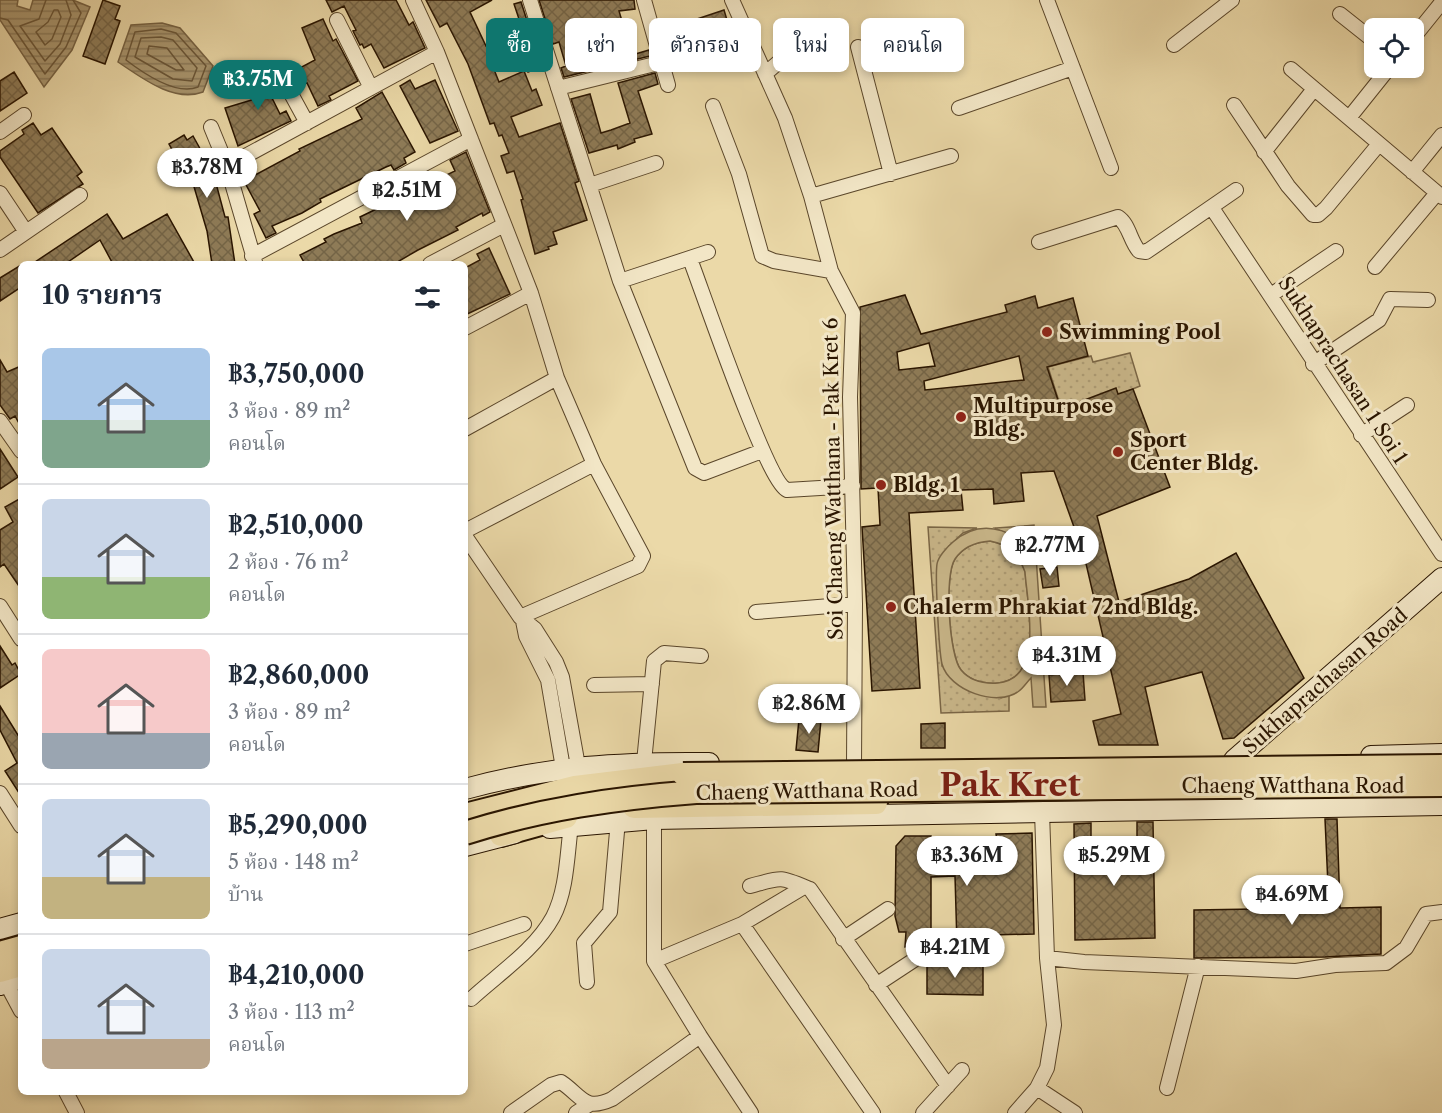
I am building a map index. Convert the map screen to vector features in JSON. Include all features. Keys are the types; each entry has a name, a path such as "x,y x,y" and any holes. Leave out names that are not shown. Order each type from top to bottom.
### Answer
{"main road":[{"name":"Sukhaprachasan Road","path":"1234,760 1442,578"},
{"name":"Chaeng Watthana Road","path":"468,788 571,767 644,762 854,764 1086,759 1234,760 1442,754"},
{"path":"1230,808 1234,760"},
{"name":"Chaeng Watthana Road","path":"468,814 574,787 683,774 1442,766"},
{"path":"468,800 523,785 595,772 683,774"},
{"name":"Chaeng Watthana Road","path":"468,832 513,818 578,804 696,792 1442,786"},
{"path":"501,836 574,815 618,807 1264,796 1365,797 1442,786"},
{"name":"Chaeng Watthana Road","path":"468,845 501,836 618,820 1442,805"},
{"path":"0,929 18,923"},
{"path":"0,937 18,932"},
{"path":"0,953 18,948"},
{"path":"7,979 18,968"}],"street":[{"path":"413,0 438,52 531,293 557,378 594,464 643,556 638,566 522,619"},
{"path":"530,0 620,281 695,468 704,473 762,451"},
{"path":"644,0 650,18"},
{"name":"Soi Chaeng Watthana - Pak Kret 6","path":"732,0 784,118 812,196 831,271 853,313 850,397 855,604 854,764"},
{"path":"1047,0 1111,168"},
{"path":"1174,45 1232,0"},
{"path":"1424,24 1442,2"},
{"path":"1340,14 1364,33"},
{"path":"337,20 370,88"},
{"path":"858,47 891,174"},
{"path":"227,166 438,52"},
{"path":"558,88 649,65"},
{"path":"765,74 773,67"},
{"path":"959,108 1073,68"},
{"path":"1291,69 1439,195 1375,267"},
{"path":"665,72 668,85"},
{"path":"1349,118 1381,78"},
{"path":"1264,152 1314,89"},
{"path":"289,90 307,123"},
{"path":"1234,105 1287,186 1310,212 1318,215 1379,144"},
{"path":"713,106 739,174 762,256 774,261 831,271"},
{"path":"0,132 24,115"},
{"path":"211,127 227,166 254,260 471,139"},
{"path":"1412,172 1442,135"},
{"path":"812,196 951,156"},
{"path":"590,185 656,163"},
{"path":"1039,242 1118,217 1124,220 1134,245 1139,251 1146,252 1236,190"},
{"path":"0,193 26,231"},
{"path":"0,250 80,195"},
{"name":"Sukhaprachasan 1 Soi 1","path":"1212,208 1271,295 1313,364 1442,554"},
{"path":"436,261 504,225"},
{"path":"1271,295 1336,251"},
{"path":"620,281 708,252"},
{"path":"690,258 762,451 777,483 787,490 853,486"},
{"path":"468,326 531,293"},
{"path":"1313,364 1379,320 1390,299 1428,300"},
{"path":"468,427 557,378"},
{"path":"1361,435 1407,405"},
{"path":"0,420 18,447"},
{"path":"468,529 594,464"},
{"path":"468,540 522,619 525,636 548,680 571,767"},
{"path":"756,612 855,604"},
{"path":"0,606 18,634"},
{"path":"644,762 654,661 660,654 701,656"},
{"path":"594,685 652,684"},
{"path":"0,793 18,821"},
{"path":"1015,1113 1037,1088 1047,1068 1054,1025 1047,958 1042,812"},
{"path":"654,819 654,961 751,1113"},
{"path":"587,982 584,944 610,912 618,820"},
{"path":"471,999 540,936 554,915 563,886 571,825"},
{"path":"750,886 781,878 810,889 948,1086"},
{"path":"654,961 742,924 804,886"},
{"path":"843,939 888,909"},
{"path":"1047,958 1296,971 1335,965 1386,963 1406,948 1426,914 1442,912"},
{"path":"468,943 524,924"},
{"path":"742,924 873,1113"},
{"path":"876,985 914,960"},
{"path":"1167,1088 1198,966"},
{"path":"7,979 18,1004"},
{"path":"511,1113 551,1085 561,1082 590,1104 597,1106 612,1099 700,1036"},
{"path":"923,1113 962,1070"},
{"path":"1037,1088 1075,1113"},
{"path":"68,1095 77,1113"},
{"path":"576,1113 590,1104"}],"shaded area":[{"path":"1130,353 1140,386 1064,417 1048,367 1091,356 1093,362"},
{"path":"1034,525 1046,707 1033,707 1031,678 1019,691 1010,696 987,697 975,694 954,682 946,673 941,657 937,572 941,555 962,535 980,529 999,530 1026,544 1025,526","holes":["990,541 1012,551 1025,572 1030,638 1028,654 1022,668 1013,678 998,683 988,683 969,677 961,670 957,662 949,615 950,581 955,559 962,551 980,543"]},
{"path":"1025,526 1026,545 995,528"},
{"path":"928,527 977,528 963,533 949,546 942,666 1001,698 1009,695 1009,711 941,713"},
{"path":"990,541 1008,548 1022,565 1025,571 1030,619 1028,654 1022,668 1013,678 998,683 973,680 961,670 953,649 949,615 950,581 955,559 971,546"}],"water":[{"path":"0,0 18,0 17,6 30,10 33,0 73,0 90,7 72,50 44,87 0,20"},
{"path":"162,23 180,28 213,66 203,92 192,95 170,92 118,62 131,25"}],"building":[{"path":"103,0 120,6 115,19 120,21 105,64 83,56"},
{"path":"326,0 396,0 409,25 413,22 425,48 384,68 371,44 364,48 362,44 360,45 353,31 356,30 344,6 332,12"},
{"path":"426,0 492,0 470,12 486,46 486,72 495,72 499,82 524,72 532,91 536,89 542,105 511,117 519,137 560,123 579,181 575,183 587,220 553,232 557,244 548,247 549,249 535,254 521,200 523,199 514,171 507,173 501,156 509,153 502,135 499,136 494,123 490,124 468,64 447,23 440,27"},
{"path":"539,0 634,0 635,9 619,11 621,18 565,18 565,63 559,42 553,44 553,18 545,18"},
{"path":"521,2 526,18 519,18 514,4"},
{"path":"724,10 726,18 700,18"},
{"path":"323,19 333,41 336,39 358,81 329,96 331,100 318,106 307,83 303,84 296,70 315,60 302,28"},
{"path":"649,50 649,56 637,59 637,54"},
{"path":"565,66 565,72 584,72 564,77 561,68"},
{"path":"282,70 288,81 270,94 280,114 286,111 291,121 238,146 225,108 255,99 249,89"},
{"path":"14,72 27,93 0,111 0,81"},
{"path":"655,73 658,84 638,91 652,134 634,139 635,142 618,149 617,145 589,153 571,99 590,94 601,133 611,130 630,123 618,83"},
{"path":"410,80 415,89 435,80 458,131 430,143 400,86"},
{"path":"382,92 415,152 404,158 406,163 394,170 391,165 386,167 320,199 321,202 302,213 272,226 276,233 266,238 254,214 260,211 244,181 300,151 299,149 362,119 356,108"},
{"path":"33,123 41,135 52,128 82,172 77,176 83,184 38,213 0,157 0,151 24,134 22,130"},
{"path":"184,135 187,140 193,136 213,172 225,217 228,217 235,261 212,261 207,231 190,173 186,175 169,144"},
{"path":"466,152 490,212 483,216 482,213 456,227 458,230 399,261 303,261 300,255 326,242 324,239 362,223 360,217 455,171 450,160"},
{"path":"107,214 123,239 167,214 193,261 111,261 100,240 69,261 36,261"},
{"path":"489,248 510,294 468,314 468,266 480,260 477,254"},
{"path":"18,267 18,289 0,301 0,278"},
{"path":"905,295 921,334 1007,312 1005,305 1035,296 1038,308 1073,298 1088,356 1047,367 1061,409 1116,388 1118,394 1133,389 1170,487 1097,516 1119,602 1189,579 1236,553 1304,678 1234,738 1223,739 1202,672 1145,687 1158,745 1099,745 1093,721 1121,714 1084,555 1054,471 1021,473 1024,501 994,504 993,489 961,490 963,510 909,513 920,688 872,691 862,527 880,525 878,488 861,489 860,307","holes":["929,343 935,366 899,370 897,352","1019,356 1024,380 925,390 924,381"]},
{"path":"0,360 7,372 18,367 18,422 15,416 10,419 0,405"},
{"path":"0,449 18,477 0,489"},
{"path":"18,500 18,585 4,564 0,567 0,530 13,522 5,507"},
{"path":"1057,567 1059,586 1043,588 1040,569"},
{"path":"0,646 12,665 15,663 18,676 0,688"},
{"path":"1083,672 1085,700 1051,702 1049,675"},
{"path":"0,706 18,735 18,791 5,771 17,763 0,730"},
{"path":"799,719 821,720 818,752 796,750"},
{"path":"945,723 945,748 921,748 921,724"},
{"path":"1325,819 1337,819 1340,908 1381,907 1381,954 1325,957 1194,958 1194,910 1329,908"},
{"path":"1137,822 1153,822 1155,938 1075,940 1074,824 1091,823 1091,844 1137,843"},
{"path":"1032,833 1034,934 991,935 991,944 957,945 955,876 931,877 931,946 905,947 906,932 899,932 895,916 896,846 905,836 931,836 931,846 955,846 955,842 997,841 996,834"},
{"path":"927,963 983,964 983,995 927,994"}],"place":[{"name":"Swimming Pool","path":"1047,332"},
{"name":"Multipurpose Bldg.","path":"961,417"},
{"name":"Sport Center Bldg.","path":"1118,452"},
{"name":"Bldg. 1","path":"881,485"},
{"name":"Chalerm Phrakiat 72nd Bldg.","path":"891,607"}],"district":[{"name":"Pak Kret","path":"1010,784"}]}
